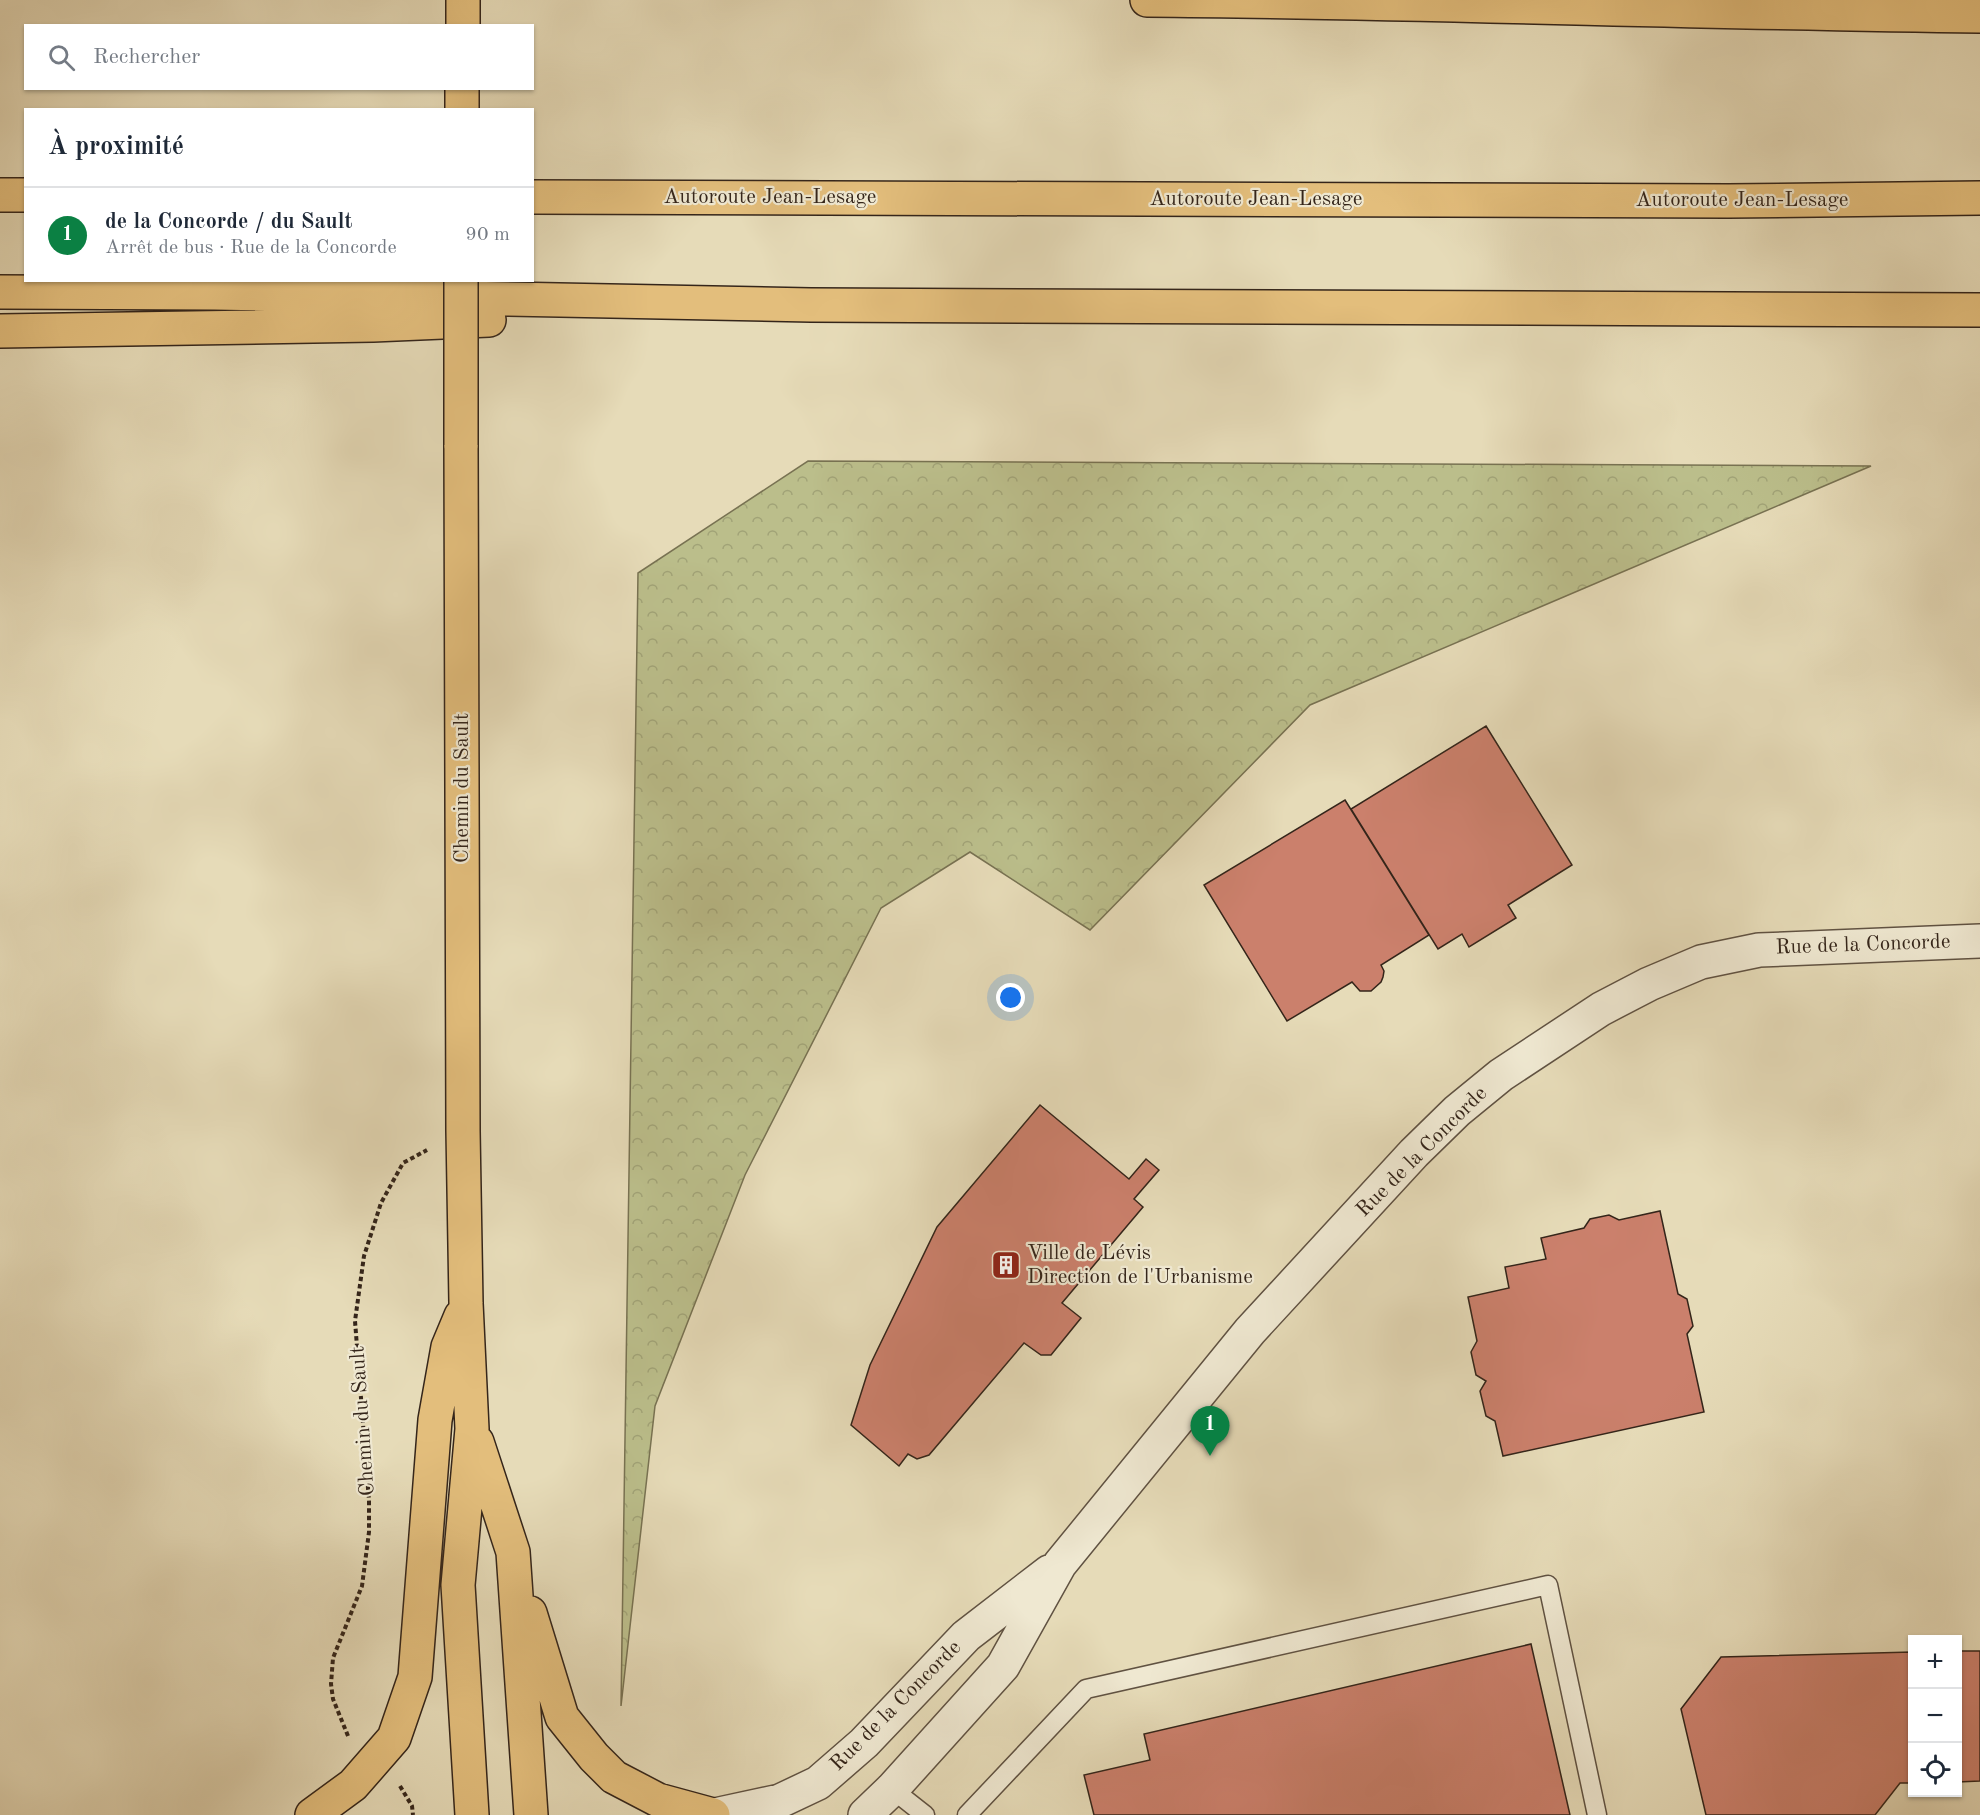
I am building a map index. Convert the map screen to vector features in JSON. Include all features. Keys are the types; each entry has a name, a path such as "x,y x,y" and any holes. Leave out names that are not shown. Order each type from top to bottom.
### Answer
{"main road":[{"path":"463,0 463,24"},
{"path":"1146,0 1980,16"},
{"path":"1326,2 1365,0"},
{"path":"462,90 462,108"},
{"path":"0,195 24,195"},
{"name":"Autoroute Jean-Lesage","path":"534,197 1716,201 1980,198"},
{"name":"Chemin du Sault","path":"461,282 463,1131 466,1304 472,1429 458,1586 472,1815"},
{"path":"0,292 214,293 811,305 1980,310"},
{"path":"0,331 373,325 811,305"},
{"path":"312,1815 353,1785 394,1738 415,1677 435,1420 448,1347 466,1304"},
{"name":"Chemin du Sault","path":"472,1429 513,1552 531,1815"},
{"path":"513,1552 562,1717 594,1757 614,1777 658,1800 714,1815"}],"street":[{"name":"Rue de la Concorde","path":"865,1815 892,1789 1003,1666 1060,1564 1251,1331 1414,1153 1457,1111 1501,1075 1601,1009 1649,984 1701,962 1759,950 1980,941"},
{"name":"Rue de la Concorde","path":"714,1815 780,1800 818,1782 864,1743 966,1636 1060,1564"}],"lane":[{"path":"967,1815 1086,1689 1548,1585 1597,1815"},
{"path":"892,1789 925,1815"}],"path":[{"name":"Chemin du Sault","path":"352,1746 333,1699 331,1684 333,1658 362,1586 369,1532 369,1501 355,1322 364,1256 381,1203 403,1162 463,1131"},
{"path":"397,1782 412,1806 413,1815"}],"green space":[{"path":"808,461 1871,466 1310,705 1090,930 970,852 881,908 745,1175 655,1406 621,1706 638,573"}],"building":[{"path":"1486,726 1572,865 1508,905 1516,918 1469,947 1462,934 1438,949 1351,809"},
{"path":"1345,800 1429,935 1381,965 1384,971 1383,977 1371,991 1360,991 1352,982 1287,1021 1204,885"},
{"name":"Ville de Lévis Direction de l'Urbanisme","path":"1040,1105 1129,1179 1146,1159 1159,1170 1134,1199 1143,1207 1062,1303 1081,1318 1051,1355 1041,1355 1024,1343 929,1455 917,1459 908,1454 899,1466 851,1425 870,1365 937,1227"},
{"path":"1660,1211 1678,1294 1687,1299 1693,1326 1687,1334 1704,1412 1503,1456 1495,1421 1486,1416 1480,1391 1486,1381 1476,1375 1471,1352 1477,1341 1468,1297 1509,1288 1505,1267 1546,1259 1541,1238 1584,1228 1590,1219 1609,1215 1619,1220"},
{"path":"1531,1644 1570,1815 1094,1815 1084,1775 1150,1760 1144,1734"},
{"path":"1962,1651 1980,1651 1980,1781 1962,1782"},
{"path":"1908,1652 1908,1783 1900,1783 1875,1815 1706,1815 1681,1709 1721,1657"}],"place":[{"name":"Ville de Lévis Direction de l'Urbanisme","path":"1006,1265"},
{"name":"de la Concorde / du Sault","path":"1210,1456"}]}
